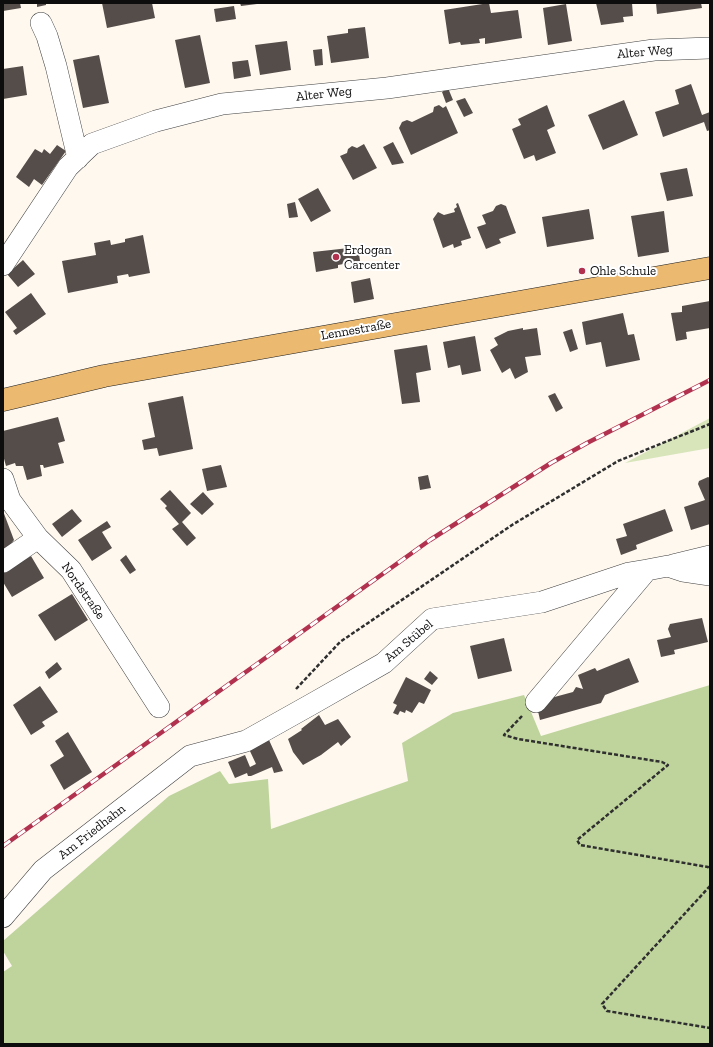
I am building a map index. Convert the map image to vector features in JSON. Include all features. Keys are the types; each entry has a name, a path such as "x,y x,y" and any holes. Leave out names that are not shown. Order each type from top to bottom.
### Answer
{"main road":[{"name":"Lennestraße","path":"3,400 104,376 227,352 710,268"}],"street":[{"path":"41,23 47,36 56,66 78,158"},
{"name":"Alter Weg","path":"3,265 68,167 92,144 156,121 222,104 387,88 654,50 710,48"},
{"name":"Nordstraße","path":"3,479 10,500 38,538 71,570 159,707"},
{"path":"3,562 38,538"},
{"name":"Am Stübel","path":"190,756 246,741 384,663 432,619 542,602 629,573 710,556"},
{"name":"Am Stübel","path":"668,566 683,571 710,575"},
{"path":"536,702 647,570"},
{"name":"Am Friedhahn","path":"3,917 44,870 190,756"}],"path":[{"path":"285,719 293,692 340,642 512,525 618,461 710,424"},
{"path":"536,702 504,735 518,739 662,762 668,765 577,840 580,845 708,867 710,869"},
{"path":"710,886 602,1004 607,1011 710,1028"}],"green space":[{"path":"710,418 710,448 625,463"},
{"path":"710,685 710,1044 3,1044 3,972 12,966 3,951 3,941 169,796 220,771 229,784 268,779 271,829 408,781 402,743 453,713 524,695 541,736"}],"building":[{"path":"3,3 20,3 21,8 3,11"},
{"path":"37,3 46,3 46,5 37,7"},
{"path":"102,3 152,3 155,18 107,28"},
{"path":"240,3 257,3 257,4 241,6"},
{"path":"489,3 491,13 518,10 522,38 485,44 485,38 479,39 480,43 461,45 460,42 449,44 444,10"},
{"path":"596,3 632,3 633,16 623,17 624,22 601,25"},
{"path":"656,3 701,3 702,8 657,14"},
{"path":"566,4 572,41 548,45 543,8"},
{"path":"234,6 236,19 216,22 214,9"},
{"path":"365,27 369,58 331,63 327,36 348,33 348,29"},
{"path":"200,35 210,83 185,88 175,40"},
{"path":"287,41 291,70 260,75 255,45"},
{"path":"322,49 323,65 315,66 313,50"},
{"path":"99,55 109,103 83,108 73,60"},
{"path":"248,60 251,76 234,79 232,62"},
{"path":"23,66 27,95 3,99 3,69"},
{"path":"691,84 702,115 710,112 710,130 707,131 704,122 663,137 655,112 679,104 675,90"},
{"path":"448,88 453,100 446,103 442,92"},
{"path":"465,98 473,113 464,117 456,101"},
{"path":"624,100 638,135 603,150 588,115"},
{"path":"439,105 443,108 446,106 458,133 411,155 399,128 402,122 407,120 412,122 433,112 434,107"},
{"path":"547,105 555,126 547,130 556,153 536,161 534,155 524,159 512,129 521,125 518,119"},
{"path":"393,142 404,163 392,165 383,147"},
{"path":"364,144 377,168 353,180 340,156 347,153 348,149 352,146 357,148"},
{"path":"57,145 66,151 42,185 34,179 29,187 16,177 35,149 42,153 44,149 50,154"},
{"path":"687,168 693,196 667,201 660,173"},
{"path":"318,188 331,211 311,222 298,199"},
{"path":"295,202 298,217 289,218 287,204"},
{"path":"458,203 471,238 461,241 462,245 454,248 453,244 443,248 433,219 438,212 444,215 455,212 454,209 457,207 456,204"},
{"path":"501,204 506,206 516,233 499,239 501,243 486,249 477,227 486,224 482,215 493,211 496,206"},
{"path":"589,209 594,239 547,247 542,217"},
{"path":"664,211 669,252 638,257 631,216"},
{"path":"143,235 150,273 129,277 128,274 117,276 118,283 68,293 62,261 96,255 94,243 110,240 111,245 125,242 125,239"},
{"name":"Erdogan Carcenter","path":"358,247 360,261 338,265 338,268 316,272 313,252"},
{"path":"23,260 35,274 18,287 7,274"},
{"path":"370,278 374,299 354,303 351,282"},
{"path":"31,293 46,314 16,335 13,331 17,328 5,312"},
{"path":"710,301 710,328 686,332 687,339 676,341 671,313 682,312 682,306"},
{"path":"623,313 628,335 634,334 640,360 606,367 601,342 586,345 582,322"},
{"path":"523,328 523,330 537,328 541,355 525,357 528,372 515,379 510,368 502,373 490,350 498,345 494,338 508,331"},
{"path":"572,329 578,349 570,352 563,332"},
{"path":"475,336 481,371 462,375 460,365 448,368 443,342"},
{"path":"427,345 431,370 416,373 420,402 402,404 394,350"},
{"path":"555,393 563,408 556,412 548,396"},
{"path":"183,396 193,449 159,456 157,448 144,450 142,440 155,437 148,403"},
{"path":"58,417 65,441 58,443 64,463 44,468 43,465 40,465 42,476 27,480 23,466 16,466 15,463 6,466 3,455 3,431"},
{"path":"221,465 227,487 207,491 202,469"},
{"path":"428,475 431,488 420,490 418,477"},
{"path":"708,477 710,478 710,524 691,530 684,507 705,500 698,484 699,481"},
{"path":"170,490 191,513 182,522 196,538 187,546 172,529 179,524 165,508 167,506 160,499"},
{"path":"203,492 214,504 202,515 190,504"},
{"path":"72,509 82,521 62,537 52,524"},
{"path":"665,509 673,531 636,545 637,549 621,555 616,539 627,536 623,524"},
{"path":"3,511 14,540 3,554"},
{"path":"107,521 111,527 102,532 112,548 92,561 78,540"},
{"path":"126,555 136,570 130,574 120,560"},
{"path":"31,556 44,578 12,597 3,582 3,572"},
{"path":"72,594 88,620 55,641 38,615"},
{"path":"702,618 708,642 674,650 675,654 661,657 657,640 671,637 668,629 670,624"},
{"path":"504,638 512,671 478,679 470,646"},
{"path":"629,658 639,682 605,695 601,703 540,720 536,702 573,692 576,687 583,689 578,675 595,668 597,671"},
{"path":"57,662 62,669 49,679 45,672"},
{"path":"430,671 438,678 432,685 424,679"},
{"path":"406,677 431,690 424,704 419,702 412,713 406,710 405,713 400,711 398,715 393,713 397,705 393,703"},
{"path":"40,686 58,712 42,722 45,726 31,735 13,705"},
{"path":"319,715 325,725 338,719 351,737 341,746 338,742 321,755 303,765 293,752 288,739 302,730 301,729"},
{"path":"68,732 92,772 64,790 50,765 64,756 55,741"},
{"path":"269,740 283,771 274,773 272,767 251,776 248,776 247,773 235,778 228,762 245,755 250,767 256,764 249,749"}],"railway":[{"path":"3,846 430,540 551,463 710,380"}],"place":[{"name":"Erdogan Carcenter","path":"336,257"},
{"name":"Ohle Schule","path":"582,271"}]}
